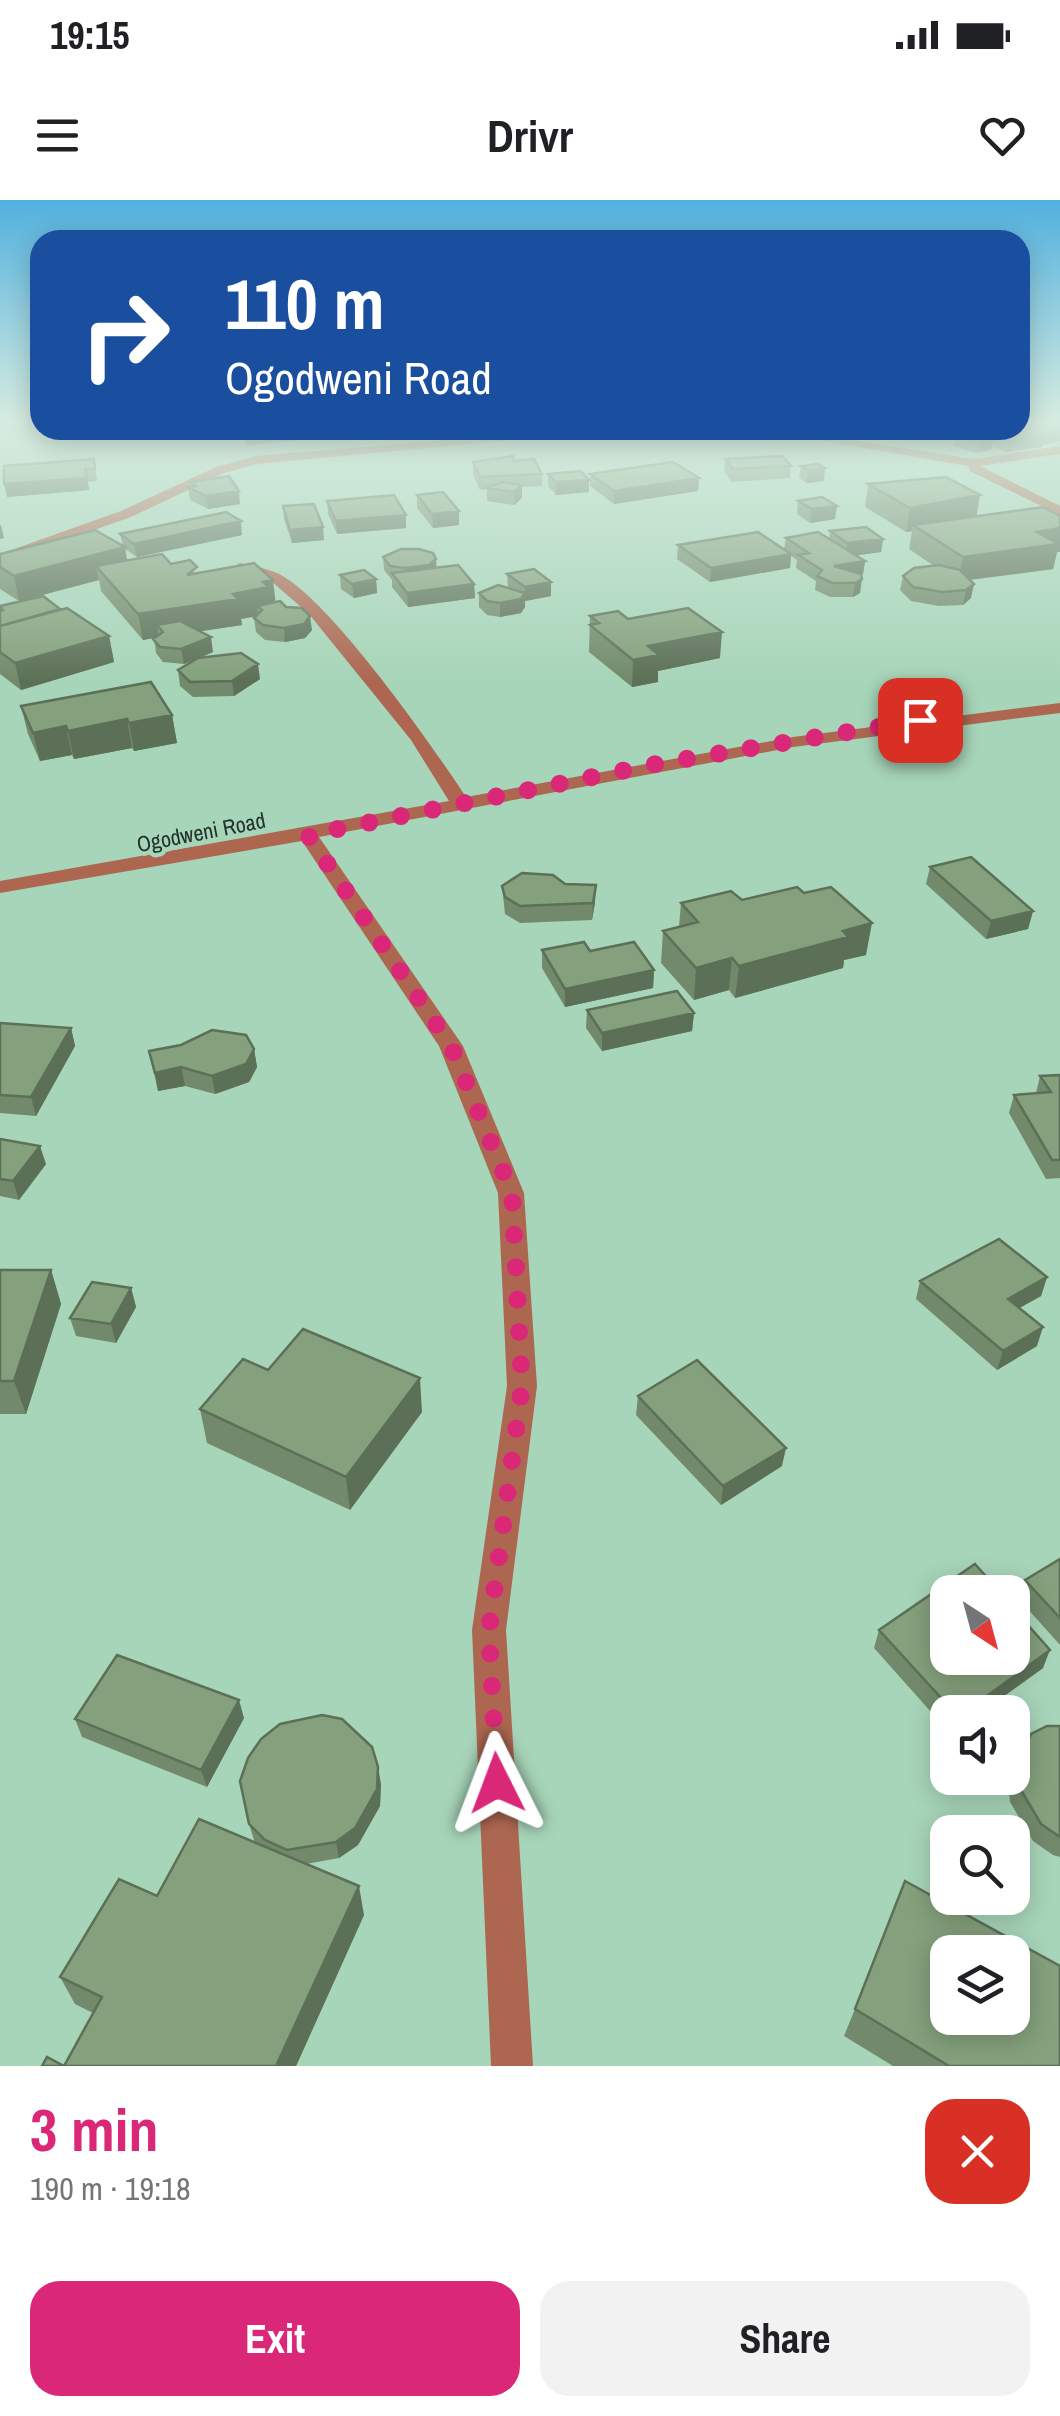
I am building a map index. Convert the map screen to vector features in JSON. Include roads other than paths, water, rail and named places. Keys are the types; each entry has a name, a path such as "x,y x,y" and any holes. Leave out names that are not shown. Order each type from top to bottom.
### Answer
{"street":[{"path":"0,559 141,507"},
{"path":"240,566 274,576 314,611 418,737 462,804"},
{"name":"Ogodweni Road","path":"0,887 177,862 656,764 920,720 1060,708"},
{"path":"308,835 451,1046 512,1193 522,1386 489,1630 512,2066"}]}
